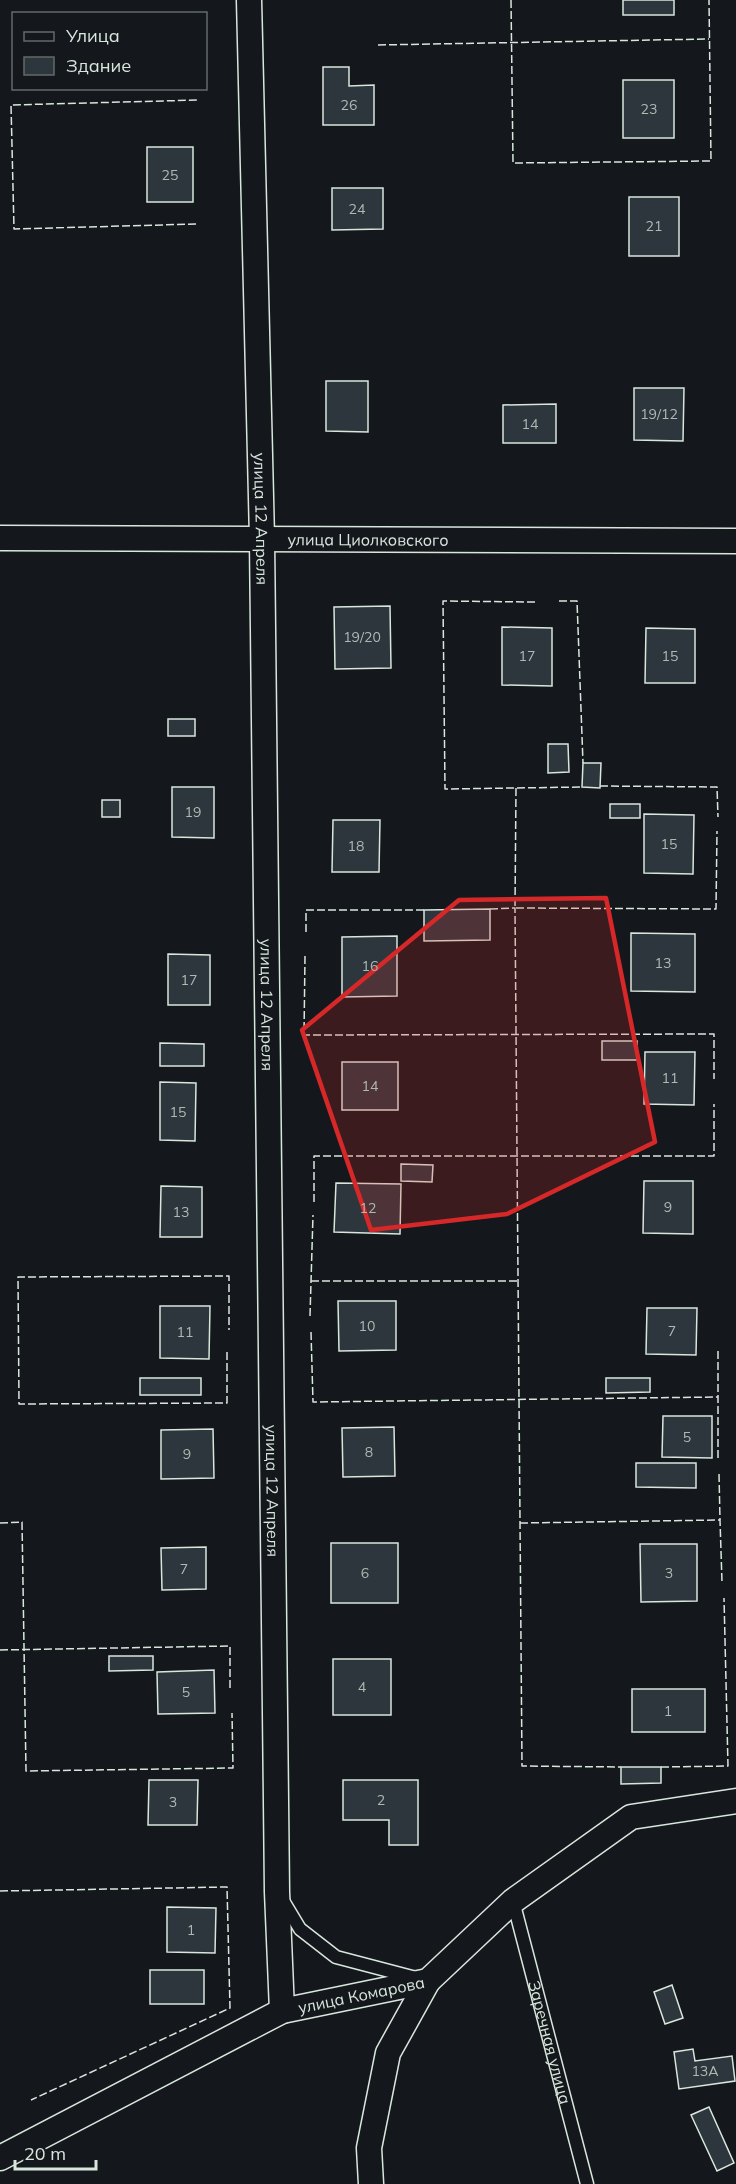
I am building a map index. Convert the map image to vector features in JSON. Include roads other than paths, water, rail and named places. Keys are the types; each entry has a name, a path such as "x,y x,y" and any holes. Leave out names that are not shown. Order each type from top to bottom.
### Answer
{"street":[{"name":"улица 12 Апреля","path":"249,0 262,539 278,1892 282,2011"},
{"name":"улица Циолковского","path":"0,538 736,541"},
{"name":"улица Комарова","path":"0,2158 282,2011 428,1981 513,1900 631,1817 736,1801"},
{"path":"371,2184 369,2148 388,2053 428,1981"}],"lane":[{"path":"278,1892 300,1929 336,1957 428,1981"},
{"name":"Заречная улица","path":"513,1900 587,2184"}]}
